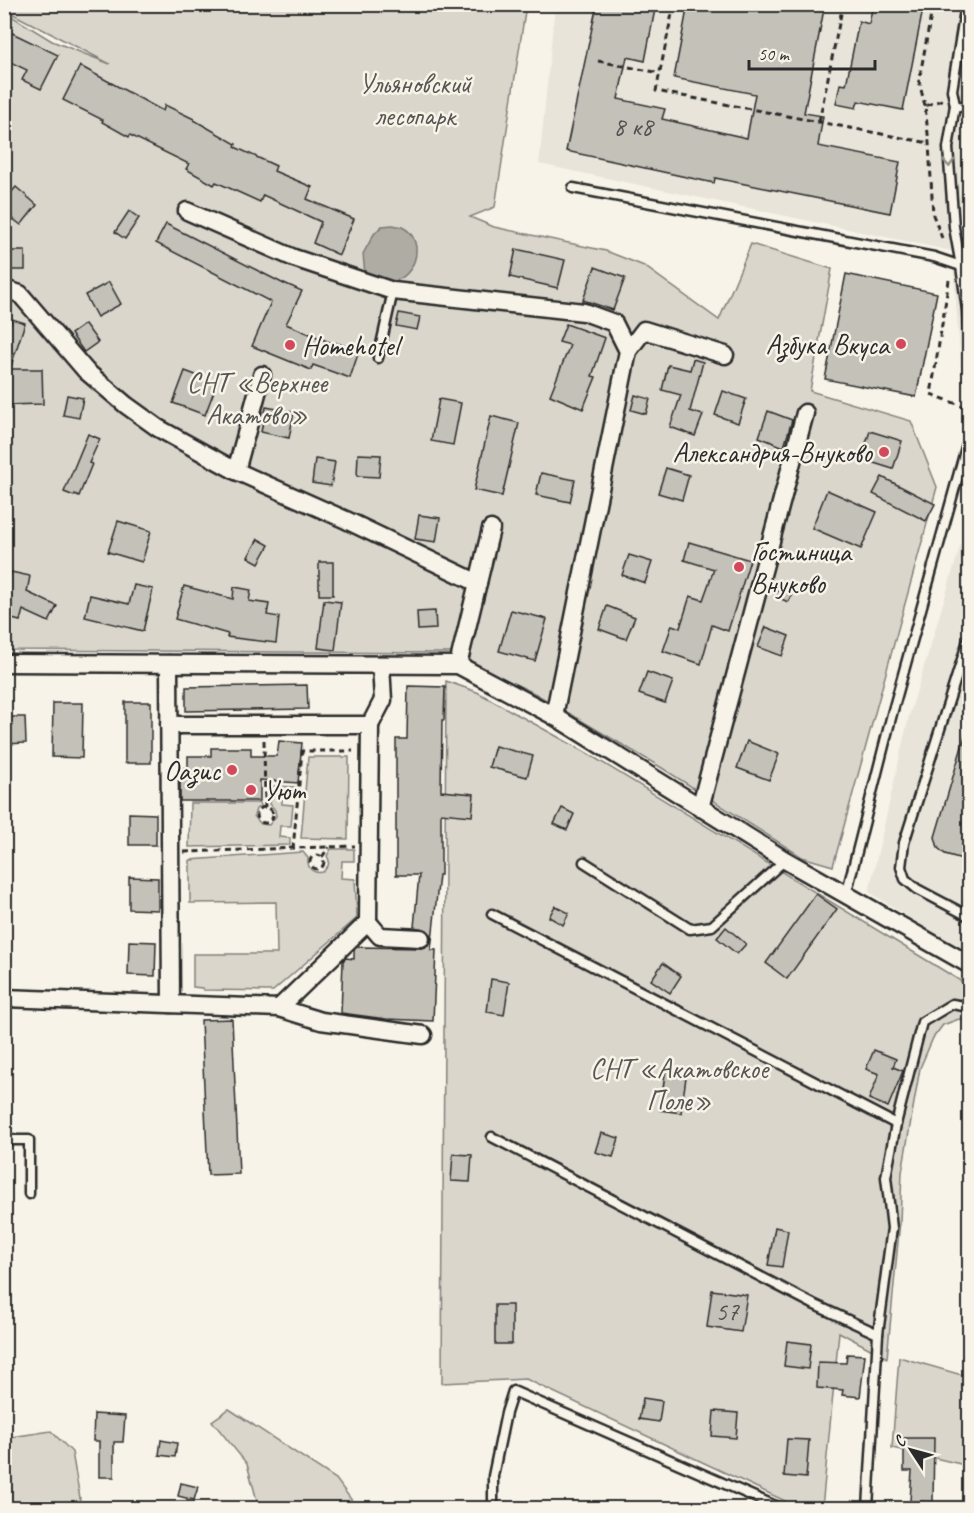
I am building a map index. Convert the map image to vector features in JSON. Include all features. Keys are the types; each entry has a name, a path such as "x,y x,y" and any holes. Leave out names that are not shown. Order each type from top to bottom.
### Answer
{"street":[{"path":"187,211 294,258 393,291 584,312 614,323 628,351"},
{"path":"4,289 20,294 86,371 126,405 158,428 236,471 478,583"},
{"path":"554,716 628,351 644,330 725,355"},
{"path":"236,471 262,375"},
{"path":"700,808 805,413"},
{"path":"458,665 491,529"},
{"path":"4,663 458,665 554,716 785,860 969,965"},
{"path":"169,664 171,1004"},
{"path":"381,665 383,700 370,725 368,922 380,936 421,938"},
{"path":"169,725 370,725"},
{"path":"279,1008 368,922"},
{"path":"4,998 279,1008 321,1021 423,1035"}],"lane":[{"path":"966,4 952,90 954,101 948,148 954,227 967,310 969,362"},
{"path":"954,101 969,109"},
{"path":"573,188 934,256 961,266"},
{"path":"378,358 393,291"},
{"path":"846,895 892,714 969,432"},
{"path":"969,634 904,843 901,867 905,879 917,889 969,916"},
{"path":"584,862 690,929 712,926 785,860"},
{"path":"492,914 896,1124"},
{"path":"868,1509 878,1334 892,1228 886,1177 896,1124 922,1022 952,1004 969,1007"},
{"path":"492,1137 813,1304 878,1334"},
{"path":"4,1140 29,1140 29,1194"},
{"path":"493,1509 493,1476 513,1391 780,1509"}],"path":[{"path":"674,4 656,90 929,143"},
{"path":"819,122 843,4"},
{"path":"933,4 919,81 925,106 929,143 933,215 950,257 950,273 931,394 969,409"},
{"path":"598,61 660,73"},
{"path":"925,106 954,101"},
{"path":"264,725 265,807"},
{"path":"293,849 302,751 370,750"},
{"path":"265,807 270,808 273,816 270,821 264,823 258,816 259,810 265,807"},
{"path":"171,853 369,846"},
{"path":"322,857 329,847"},
{"path":"303,848 314,857"},
{"path":"318,855 322,857 324,865 319,869 310,864 314,857 318,855"}],"shaded area":[{"path":"555,5 969,5 969,471 952,251 539,164"},
{"path":"382,226 402,227 410,233 415,241 416,251 410,270 403,277 394,281 382,282 365,274 363,254 374,234"},
{"path":"969,517 969,955 869,892 908,720"}],"green space":[{"name":"СНТ «Верхнее Акатово»","path":"5,5 526,5 495,207 470,217 494,227 606,251 644,266 719,320 751,244 832,269 810,391 911,421 937,487 833,866 802,857 662,768 536,694 451,653 5,650 5,12 52,41 110,64 5,10"},
{"name":"СНТ «Акатовское Поле»","path":"446,681 477,692 585,752 969,986 970,1020 959,1019 943,1025 933,1038 920,1068 902,1172 900,1221 887,1358 839,1332 822,1508 800,1508 526,1379 442,1383"},
{"path":"308,757 349,757 348,839 301,838"},
{"path":"273,786 295,787 295,792 282,792 282,804 293,805 291,826 280,826 279,837 290,838 290,845 189,847 190,803 260,803 261,806 256,809 254,816 261,824 269,825 276,816 270,804"},
{"path":"331,849 354,849 354,861 342,861 341,878 355,879 357,918 273,991 203,990 193,987 193,954 277,954 276,902 190,903 190,860 303,852 308,858 311,870 323,872 328,866 327,856"},
{"path":"899,1357 969,1377 969,1466 892,1448"},
{"path":"229,1409 336,1479 355,1508 259,1508 247,1464 212,1421"},
{"path":"51,1431 72,1452 80,1498 78,1508 5,1508 5,1438"}],"building":[{"path":"597,4 656,4 645,61 627,57 618,99 665,109 662,119 747,138 755,94 674,78 688,4 825,4 804,113 823,116 818,146 900,162 890,213 715,178 714,183 566,151"},
{"path":"873,4 924,4 903,110 858,101 856,108 836,104 840,84 846,85 859,21 869,24"},
{"path":"4,29 58,55 41,89 22,80 27,70 4,59"},
{"path":"80,66 163,111 165,105 194,119 236,144 235,147 276,166 274,171 312,187 307,199 354,219 339,255 313,243 321,222 263,195 260,202 216,182 214,185 186,169 189,164 130,135 129,137 102,122 103,120 63,100"},
{"path":"16,187 37,205 21,225 4,212 4,201"},
{"path":"129,211 139,218 125,239 115,232"},
{"path":"166,224 302,291 286,324 334,344 334,342 359,351 350,378 313,365 311,370 252,346 271,302 156,243"},
{"path":"516,249 565,260 558,288 510,277"},
{"path":"4,251 25,251 25,270 4,270"},
{"path":"595,267 625,278 613,310 583,300"},
{"path":"846,274 937,293 916,397 825,379"},
{"path":"109,282 121,304 97,317 85,295"},
{"path":"399,313 420,317 417,330 396,326"},
{"path":"12,319 25,323 10,369 42,369 43,404 4,405 4,341"},
{"path":"85,324 98,342 84,352 71,334"},
{"path":"566,324 605,338 592,376 596,377 583,409 550,395 570,345 559,342"},
{"path":"693,359 703,362 690,411 703,415 695,436 670,427 681,395 662,390 668,365 690,370"},
{"path":"185,371 217,383 205,415 173,403"},
{"path":"723,391 746,399 738,423 715,415"},
{"path":"67,395 83,398 79,418 63,415"},
{"path":"635,395 650,399 646,414 631,410"},
{"path":"439,399 461,403 453,445 431,441"},
{"path":"266,407 294,412 289,438 261,432"},
{"path":"768,411 792,420 784,447 759,437"},
{"path":"491,416 519,423 502,496 474,490"},
{"path":"870,431 902,441 893,469 861,459"},
{"path":"88,434 100,439 89,463 92,464 79,496 75,494 74,496 64,492"},
{"path":"358,454 381,455 379,477 357,476"},
{"path":"315,459 335,462 331,486 312,483"},
{"path":"666,468 689,475 682,500 658,493"},
{"path":"541,473 575,480 570,502 536,495"},
{"path":"882,477 935,504 926,521 873,494"},
{"path":"827,490 877,512 861,549 812,528"},
{"path":"419,515 440,518 436,542 415,539"},
{"path":"118,521 151,531 142,562 108,552"},
{"path":"258,539 269,545 259,563 248,557"},
{"path":"689,542 750,560 728,631 712,625 701,664 663,651 672,625 680,628 690,596 703,600 714,569 684,560"},
{"path":"629,555 652,562 645,583 622,575"},
{"path":"319,562 333,562 333,595 319,595"},
{"path":"11,572 30,576 27,592 57,606 49,622 23,610 20,621 4,617 4,599"},
{"path":"781,582 795,587 788,602 775,596"},
{"path":"134,585 153,589 143,631 85,617 90,595 129,604"},
{"path":"184,586 233,599 234,587 251,590 249,601 269,604 267,615 279,617 276,643 227,637 228,634 175,619"},
{"path":"324,600 341,602 335,650 318,648"},
{"path":"607,606 635,617 626,639 599,629"},
{"path":"511,610 547,619 535,661 499,651"},
{"path":"435,611 436,629 418,630 417,612"},
{"path":"766,627 789,636 782,656 758,647"},
{"path":"647,672 673,681 665,703 639,694"},
{"path":"307,685 308,709 186,711 186,687"},
{"path":"408,686 445,687 441,791 474,794 472,816 441,813 441,875 439,875 431,950 436,950 433,1021 386,1019 341,1013 343,961 346,958 354,959 354,950 357,947 421,948 426,947 431,939 431,934 427,930 414,927 419,875 396,875 396,739 407,739"},
{"path":"125,702 151,702 151,763 125,763"},
{"path":"53,703 83,703 82,758 52,757"},
{"path":"4,717 25,717 26,743 4,744"},
{"path":"966,733 969,734 969,861 945,854 938,848 935,837"},
{"path":"279,741 302,743 298,783 260,780 260,801 180,801 180,768 188,768 188,756 211,756 211,748 251,748 251,756 277,756"},
{"path":"747,741 779,754 769,780 737,768"},
{"path":"495,746 533,756 527,777 489,767"},
{"path":"562,808 574,814 567,830 554,824"},
{"path":"129,813 156,814 156,845 129,845"},
{"path":"129,877 158,878 158,910 129,909"},
{"path":"816,894 837,909 787,979 766,963"},
{"path":"555,906 569,913 563,925 549,917"},
{"path":"726,927 746,944 737,954 717,938"},
{"path":"129,941 156,942 155,976 128,975"},
{"path":"663,963 681,976 670,993 651,980"},
{"path":"491,979 509,982 504,1015 487,1012"},
{"path":"232,1019 239,1174 208,1175 201,1020"},
{"path":"874,1050 896,1059 893,1067 903,1071 888,1107 869,1099 879,1074 866,1069"},
{"path":"666,1067 687,1070 681,1113 660,1110"},
{"path":"601,1133 619,1138 613,1157 595,1152"},
{"path":"453,1154 472,1155 470,1182 451,1181"},
{"path":"775,1227 788,1230 782,1267 768,1265"},
{"path":"712,1290 747,1295 741,1332 707,1327"},
{"path":"495,1305 512,1305 512,1344 495,1344"},
{"path":"787,1341 811,1344 808,1369 784,1366"},
{"path":"847,1354 865,1355 860,1397 842,1395 843,1390 817,1388 818,1362 846,1363"},
{"path":"643,1398 662,1401 659,1422 639,1419"},
{"path":"714,1411 738,1413 736,1438 712,1436"},
{"path":"94,1414 125,1416 123,1442 114,1442 114,1477 99,1477 99,1441 93,1441"},
{"path":"904,1438 934,1438 933,1502 910,1501 912,1471 904,1471"},
{"path":"787,1439 809,1440 806,1478 784,1476"},
{"path":"161,1440 177,1443 175,1457 159,1455"},
{"path":"181,1483 198,1487 194,1500 178,1496"}],"place":[{"name":"Азбука Вкуса","path":"901,344"},
{"name":"Homehotel","path":"290,345"},
{"name":"Александрия-Внуково","path":"884,452"},
{"name":"Гостиница Внуково","path":"739,567"},
{"name":"Оазис","path":"232,770"},
{"name":"Уют","path":"251,790"}],"park label":[{"name":"Ульяновский лесопарк","path":"415,99"}]}
